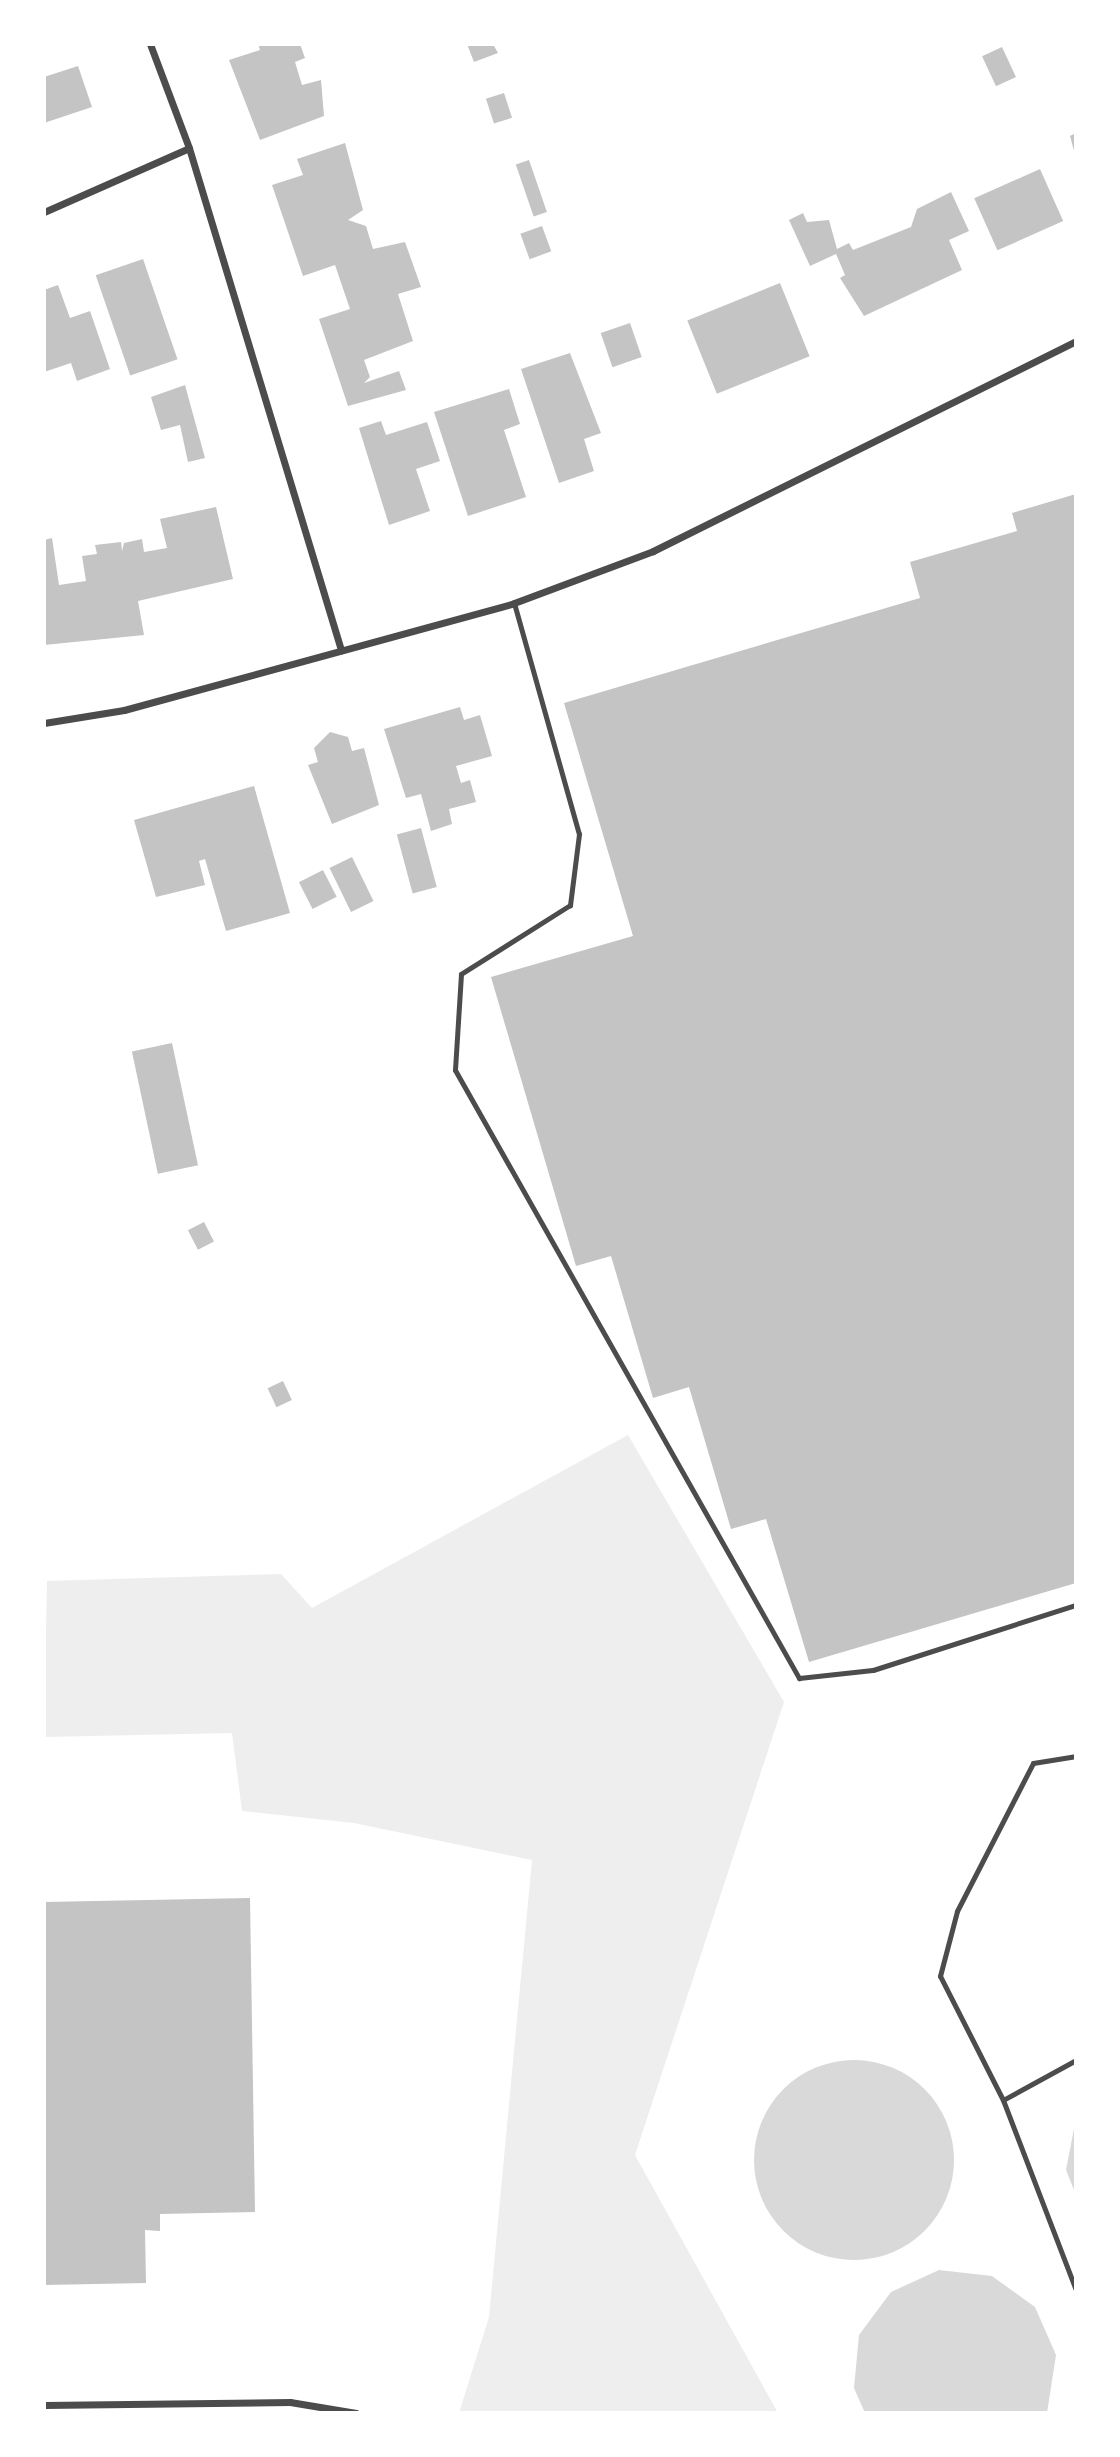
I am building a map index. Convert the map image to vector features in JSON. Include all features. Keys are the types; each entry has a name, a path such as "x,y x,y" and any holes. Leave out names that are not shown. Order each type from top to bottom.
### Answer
{"street":[{"path":"150,44 188,148 341,650"},
{"path":"44,212 188,148"},
{"path":"44,723 124,710 514,603 653,551 1076,341"},
{"path":"44,2405 290,2402 356,2413"}],"lane":[{"path":"514,603 579,834 570,905 461,974 455,1070 799,1678 873,1670 1076,1605"},
{"path":"1076,1756 1033,1763 957,1911 940,1976 1003,2100 1076,2290"},
{"path":"1003,2100 1076,2060"}],"shaded area":[{"path":"628,1435 784,1702 635,2155 778,2413 459,2413 489,2317 532,1860 354,1823 242,1811 232,1733 44,1737 47,1581 281,1574 312,1608"},
{"path":"854,2060 874,2062 892,2068 925,2089 946,2122 952,2140 952,2180 946,2198 925,2231 892,2252 874,2258 854,2260 834,2258 816,2252 783,2231 762,2198 756,2180 754,2160 756,2140 762,2122 783,2089 816,2068 834,2062"},
{"path":"1076,2118 1076,2195 1066,2170"},
{"path":"939,2270 992,2276 1035,2307 1056,2355 1047,2413 865,2413 854,2388 859,2335 891,2292"}],"building":[{"path":"258,44 300,44 305,58 295,62 302,85 321,80 324,116 260,140 229,60 260,50"},
{"path":"467,44 493,44 498,53 474,62"},
{"path":"1002,47 1016,77 996,86 982,56"},
{"path":"78,66 92,107 44,123 44,77"},
{"path":"504,93 512,118 494,124 486,99"},
{"path":"1076,133 1076,158 1070,136"},
{"path":"345,143 363,210 348,220 366,226 373,249 405,242 421,287 398,294 413,341 364,360 370,377 364,383 399,371 406,390 348,406 319,319 350,309 335,265 303,276 272,185 303,175 297,159"},
{"path":"529,160 547,212 534,217 516,165"},
{"path":"1040,169 1063,221 997,250 974,198"},
{"path":"951,192 969,231 949,240 962,270 864,316 840,278 845,275 836,254 810,266 789,220 803,213 807,222 829,220 837,249 849,243 853,250 911,227 917,209"},
{"path":"542,226 551,251 530,259 520,234"},
{"path":"143,259 178,359 130,376 96,275"},
{"path":"780,283 810,356 717,394 687,320"},
{"path":"58,285 70,318 90,311 110,369 77,381 71,363 44,372 44,290"},
{"path":"630,323 642,357 612,367 601,333"},
{"path":"570,353 601,433 584,439 594,471 559,483 521,369"},
{"path":"185,385 205,458 188,462 180,425 161,430 151,397"},
{"path":"509,389 520,424 504,430 526,497 468,516 434,412"},
{"path":"381,421 386,435 427,422 440,461 416,469 430,511 389,525 359,428"},
{"path":"1076,494 1076,1583 809,1662 766,1519 731,1529 689,1387 653,1398 611,1256 576,1266 491,977 633,936 564,703 920,598 910,562 1017,531 1012,513"},
{"path":"216,507 233,579 138,601 144,635 44,645 44,540 52,538 59,585 86,581 82,556 97,554 95,545 121,542 122,551 124,543 142,539 144,552 167,548 160,519"},
{"path":"460,707 464,720 480,715 492,756 456,766 461,783 470,780 476,802 449,809 452,824 431,831 421,794 406,798 384,729"},
{"path":"330,732 348,737 352,751 364,748 379,805 332,824 308,765 318,762 314,748"},
{"path":"254,786 290,913 226,931 205,859 199,861 205,885 156,897 134,820"},
{"path":"421,828 437,887 413,893 397,834"},
{"path":"352,857 373,901 351,912 330,868"},
{"path":"323,870 337,897 313,909 299,882"},
{"path":"172,1043 198,1165 158,1174 132,1052"},
{"path":"204,1222 214,1242 198,1250 188,1230"},
{"path":"283,1381 292,1400 276,1407 268,1388"},
{"path":"250,1898 255,2212 160,2214 160,2231 145,2230 146,2283 44,2285 44,1902"}]}
